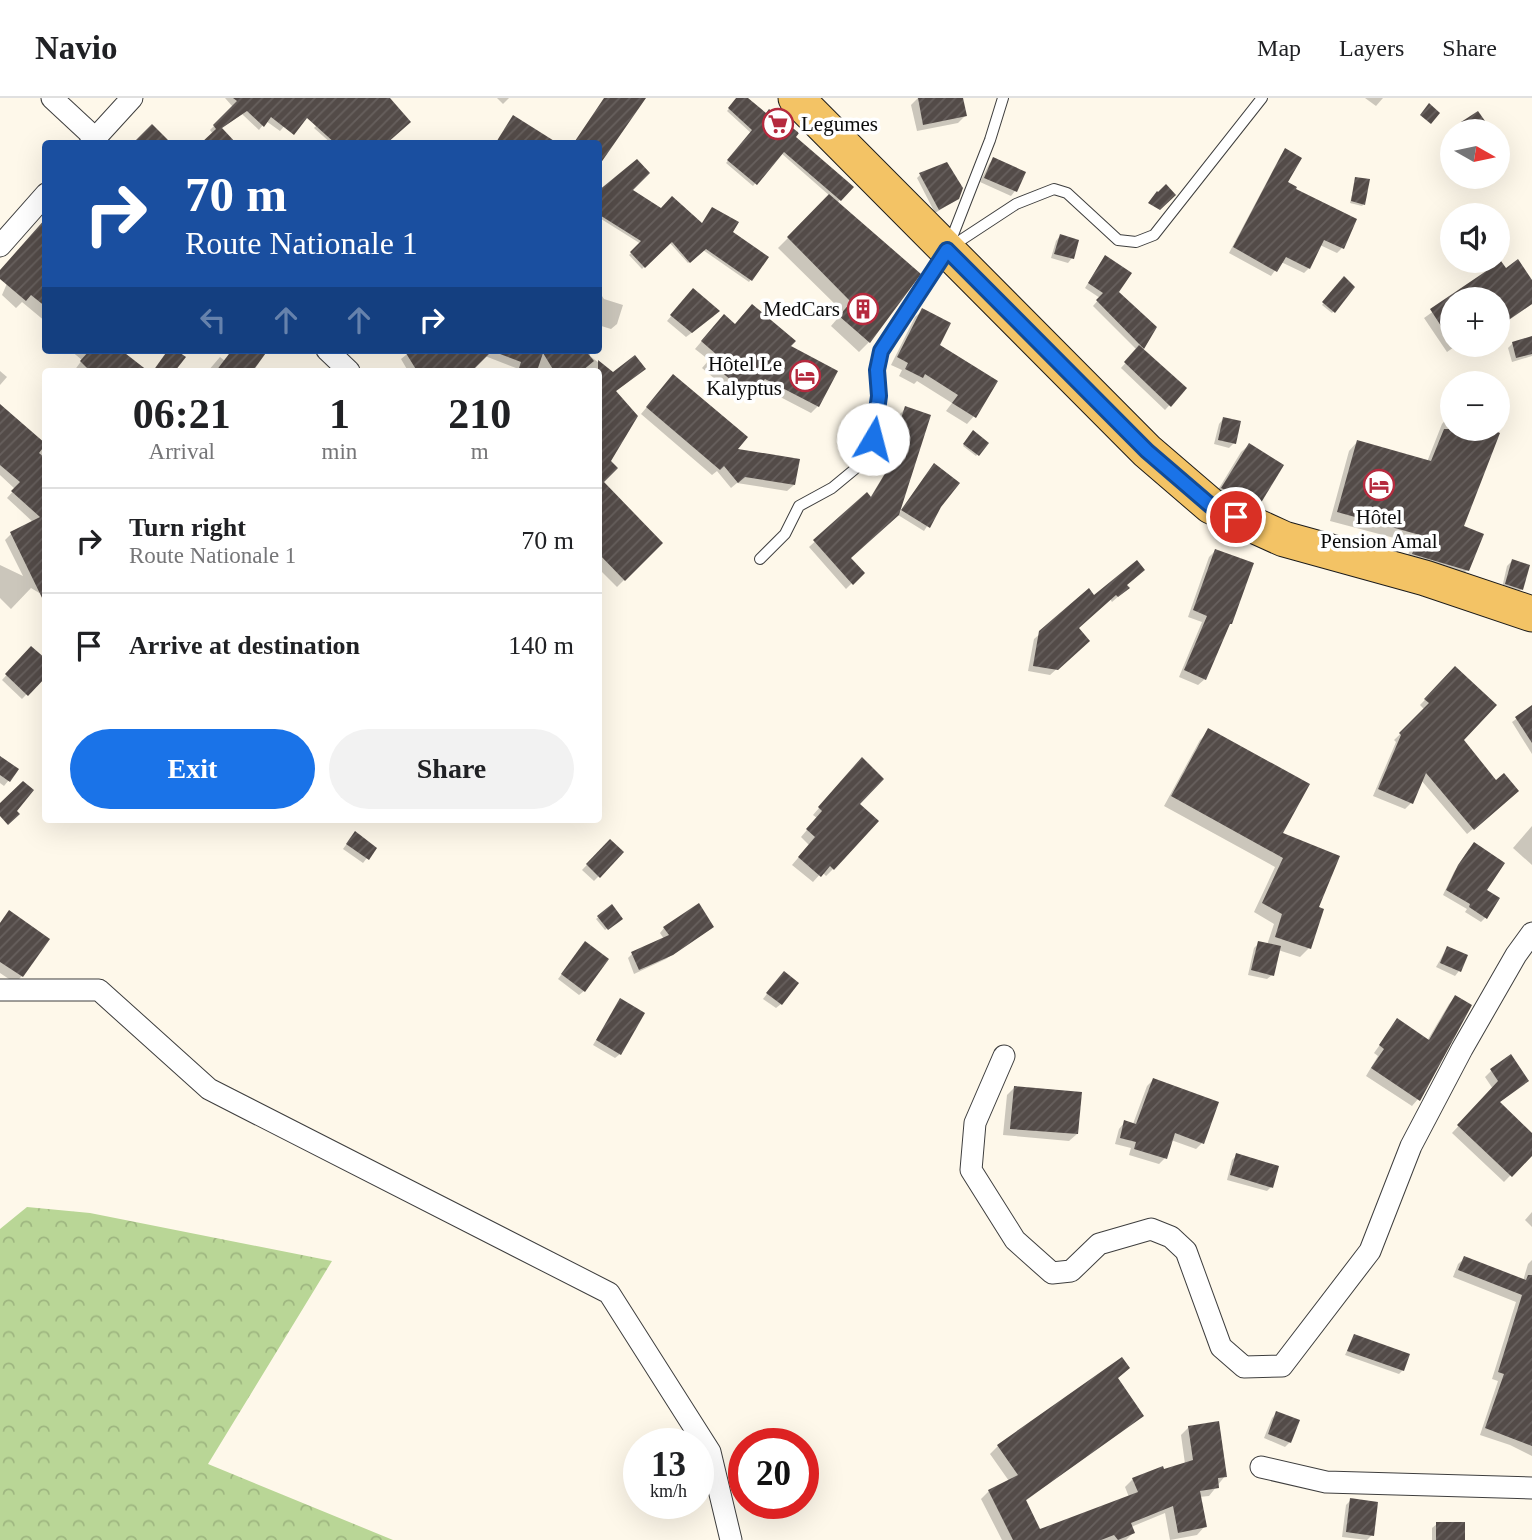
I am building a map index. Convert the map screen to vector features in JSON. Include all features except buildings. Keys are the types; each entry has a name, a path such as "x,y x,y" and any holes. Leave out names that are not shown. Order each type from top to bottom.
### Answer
{"main road":[{"path":"796,98 1147,451 1211,506 1284,539 1425,578 1532,614"}],"street":[{"path":"52,98 99,139 132,98"},
{"path":"0,246 42,199"},
{"path":"331,354 346,368"},
{"path":"1004,1056 975,1124 971,1170 1015,1240 1052,1273 1071,1271 1099,1244 1151,1230 1171,1237 1186,1251 1221,1347 1244,1367 1282,1366 1370,1251 1411,1146 1462,1049 1516,955 1532,933"},
{"path":"0,990 99,990 209,1089 609,1293 710,1452 731,1540"},
{"path":"1261,1467 1325,1482 1532,1488"}],"lane":[{"path":"760,559 786,534 799,506 832,488 861,464 873,439 879,396 877,370 881,351 947,250 990,141 1003,98"},
{"path":"947,250 1016,204 1054,189 1067,193 1118,240 1136,242 1154,235 1262,98"}],"green space":[{"path":"27,1207 90,1213 332,1261 208,1464 393,1540 0,1540 0,1229"}],"place":[{"name":"Legumes","path":"778,124"},
{"name":"MedCars","path":"863,309"},
{"name":"Hôtel Le Kalyptus","path":"805,376"},
{"name":"Hôtel Pension Amal","path":"1379,485"}],"route":[{"path":"873,439 879,396 877,370 881,351 947,250 1147,451 1211,506 1236,517"}]}
